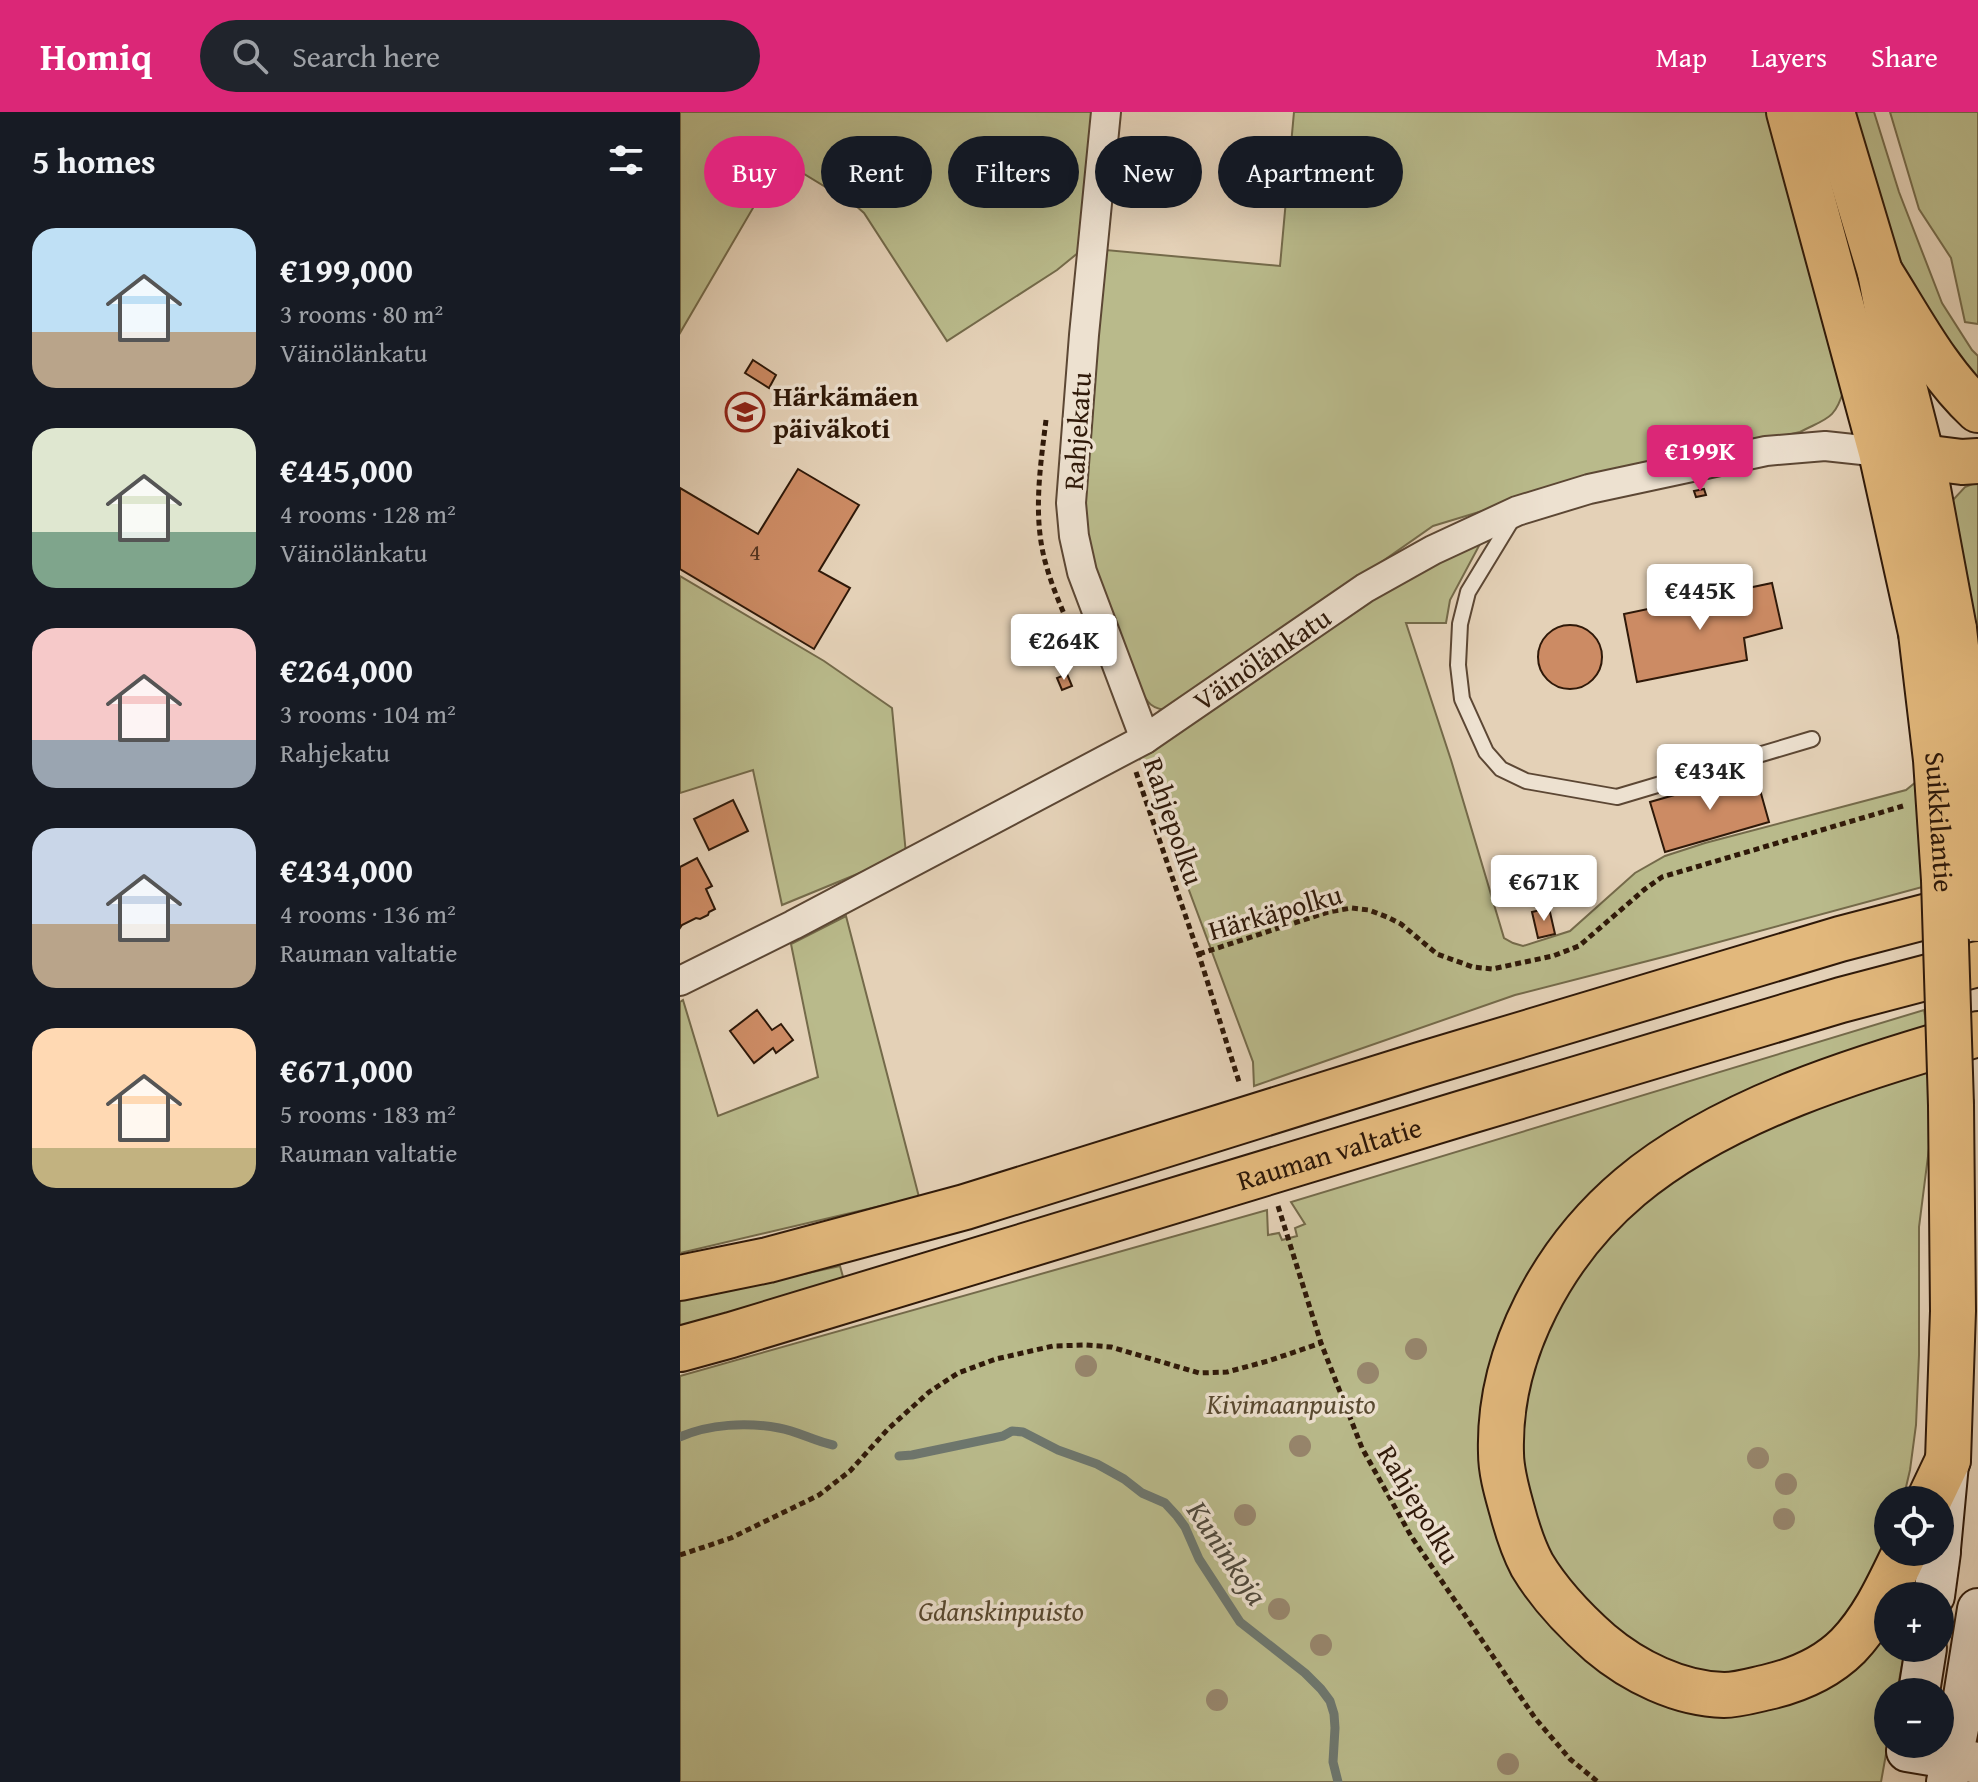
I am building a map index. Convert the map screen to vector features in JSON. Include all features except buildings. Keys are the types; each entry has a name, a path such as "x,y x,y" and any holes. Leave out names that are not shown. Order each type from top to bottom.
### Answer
{"main road":[{"name":"Suikkilantie","path":"1789,112 1901,454 1937,631 1969,760 1978,919"},
{"name":"Suikkilantie","path":"1832,112 1880,272 1895,351 1901,454"},
{"path":"1880,272 1950,379 1978,410"},
{"path":"1901,454 1962,462 1978,461"},
{"name":"Suikkilantie","path":"1937,631 1936,760 1944,880 1951,1105 1953,1311 1946,1486"},
{"name":"Rauman valtatie","path":"680,1278 768,1260 965,1207 1825,943 1978,903"},
{"name":"Rauman valtatie","path":"680,1349 1841,1000 1978,964"},
{"path":"1898,1566 1876,1611 1859,1634 1845,1649 1814,1671 1782,1684 1724,1695 1664,1682 1614,1655 1586,1630 1566,1612 1531,1563 1507,1492 1500,1455 1502,1420 1521,1338 1540,1298 1596,1217 1631,1186 1691,1145 1799,1092 1877,1064 1978,1034"},
{"path":"1936,1486 1948,1460"},
{"path":"1906,1759 1959,1767 1962,1709 1978,1609"}],"street":[{"name":"Rahjekatu","path":"1106,112 1071,503 1082,572 1136,744"},
{"name":"Väinölänkatu","path":"680,981 793,925 1136,744 1365,588 1433,550 1517,511 1589,489 1766,451 1825,446 1901,454"}],"lane":[{"path":"1517,511 1468,592 1460,624 1458,665 1462,699 1486,752 1501,769 1526,781 1617,797 1812,739"}],"path":[{"name":"Rahjepolku","path":"1136,744 1146,797 1242,1090"},
{"name":"Härkäpolku","path":"1199,955 1328,912 1352,908 1369,910 1401,924 1437,954 1473,967 1492,969 1553,956 1579,946 1662,877 1908,805"},
{"name":"Rahjepolku","path":"1278,1206 1321,1343 1362,1448 1411,1536 1535,1718 1570,1759 1598,1782"},
{"path":"680,1555 731,1538 819,1495 850,1471 888,1429 929,1392 958,1373 996,1359 1053,1346 1086,1345 1111,1347 1199,1373 1227,1372 1321,1343"}],"green space":[{"path":"680,112 1095,112 1084,248 1057,270 947,341 858,208 932,208 932,136 821,136 821,184 805,175 805,136 704,136 704,208 753,208 680,333"},
{"path":"1294,112 1770,112 1844,389 1837,407 1829,417 1800,432 1548,491 1433,526 1170,710 1154,707 1139,687 1090,561 1086,530 1085,482 1106,250 1280,266 1285,208 1403,208 1403,136 1292,136"},
{"path":"1852,112 1874,112 1899,192 1942,303 1978,356 1978,390 1901,264 1885,223"},
{"path":"1890,112 1978,112 1978,324 1965,322 1951,258 1919,209"},
{"path":"1978,482 1978,668 1952,501 1965,487"},
{"path":"1476,540 1480,544 1450,600 1446,623 1406,623 1504,938 1523,946 1570,931 1635,873 1665,856 1906,790 1916,782 1926,886 1515,995 1254,1086 1253,1062 1139,756 1410,574"},
{"path":"680,576 824,661 892,708 906,854 782,905 753,770 680,793"},
{"path":"846,916 919,1197 680,1253 680,1002 683,1000 718,1116 818,1077 791,944"},
{"path":"1924,1010 1928,1033 1829,1066 1540,1270 1506,1531 1699,1704 1874,1621 1874,1662 1902,1662 1900,1678 1874,1678 1874,1758 1885,1758 1881,1782 680,1782 680,1376 1267,1210 1268,1235 1279,1233 1282,1240 1297,1236 1295,1228 1305,1224 1291,1202"},
{"path":"1926,1069 1934,1109 1919,1227 1916,1425 1906,1486 1874,1486 1874,1566 1877,1566 1870,1583 1844,1622 1820,1643 1772,1669 1707,1675 1640,1653 1587,1608 1542,1545 1518,1458 1529,1369 1558,1300 1611,1229 1684,1168 1763,1124"},
{"path":"840,1266 845,1284 680,1328 680,1297 726,1291"}],"waterway":[{"name":"Kuninkoja","path":"680,1437 728,1425 754,1425 786,1429 833,1445"},
{"name":"Kuninkoja","path":"899,1456 1003,1436 1012,1431 1023,1432 1058,1450 1097,1464 1142,1493 1165,1503 1185,1527 1199,1559 1240,1622 1305,1673 1330,1701 1335,1728 1333,1762 1338,1782"}],"place":[{"name":"Härkämäen päiväkoti","path":"745,412"}],"park label":[{"name":"Kivimaanpuisto","path":"1291,1404"},
{"name":"Gdanskinpuisto","path":"1001,1611"}]}
